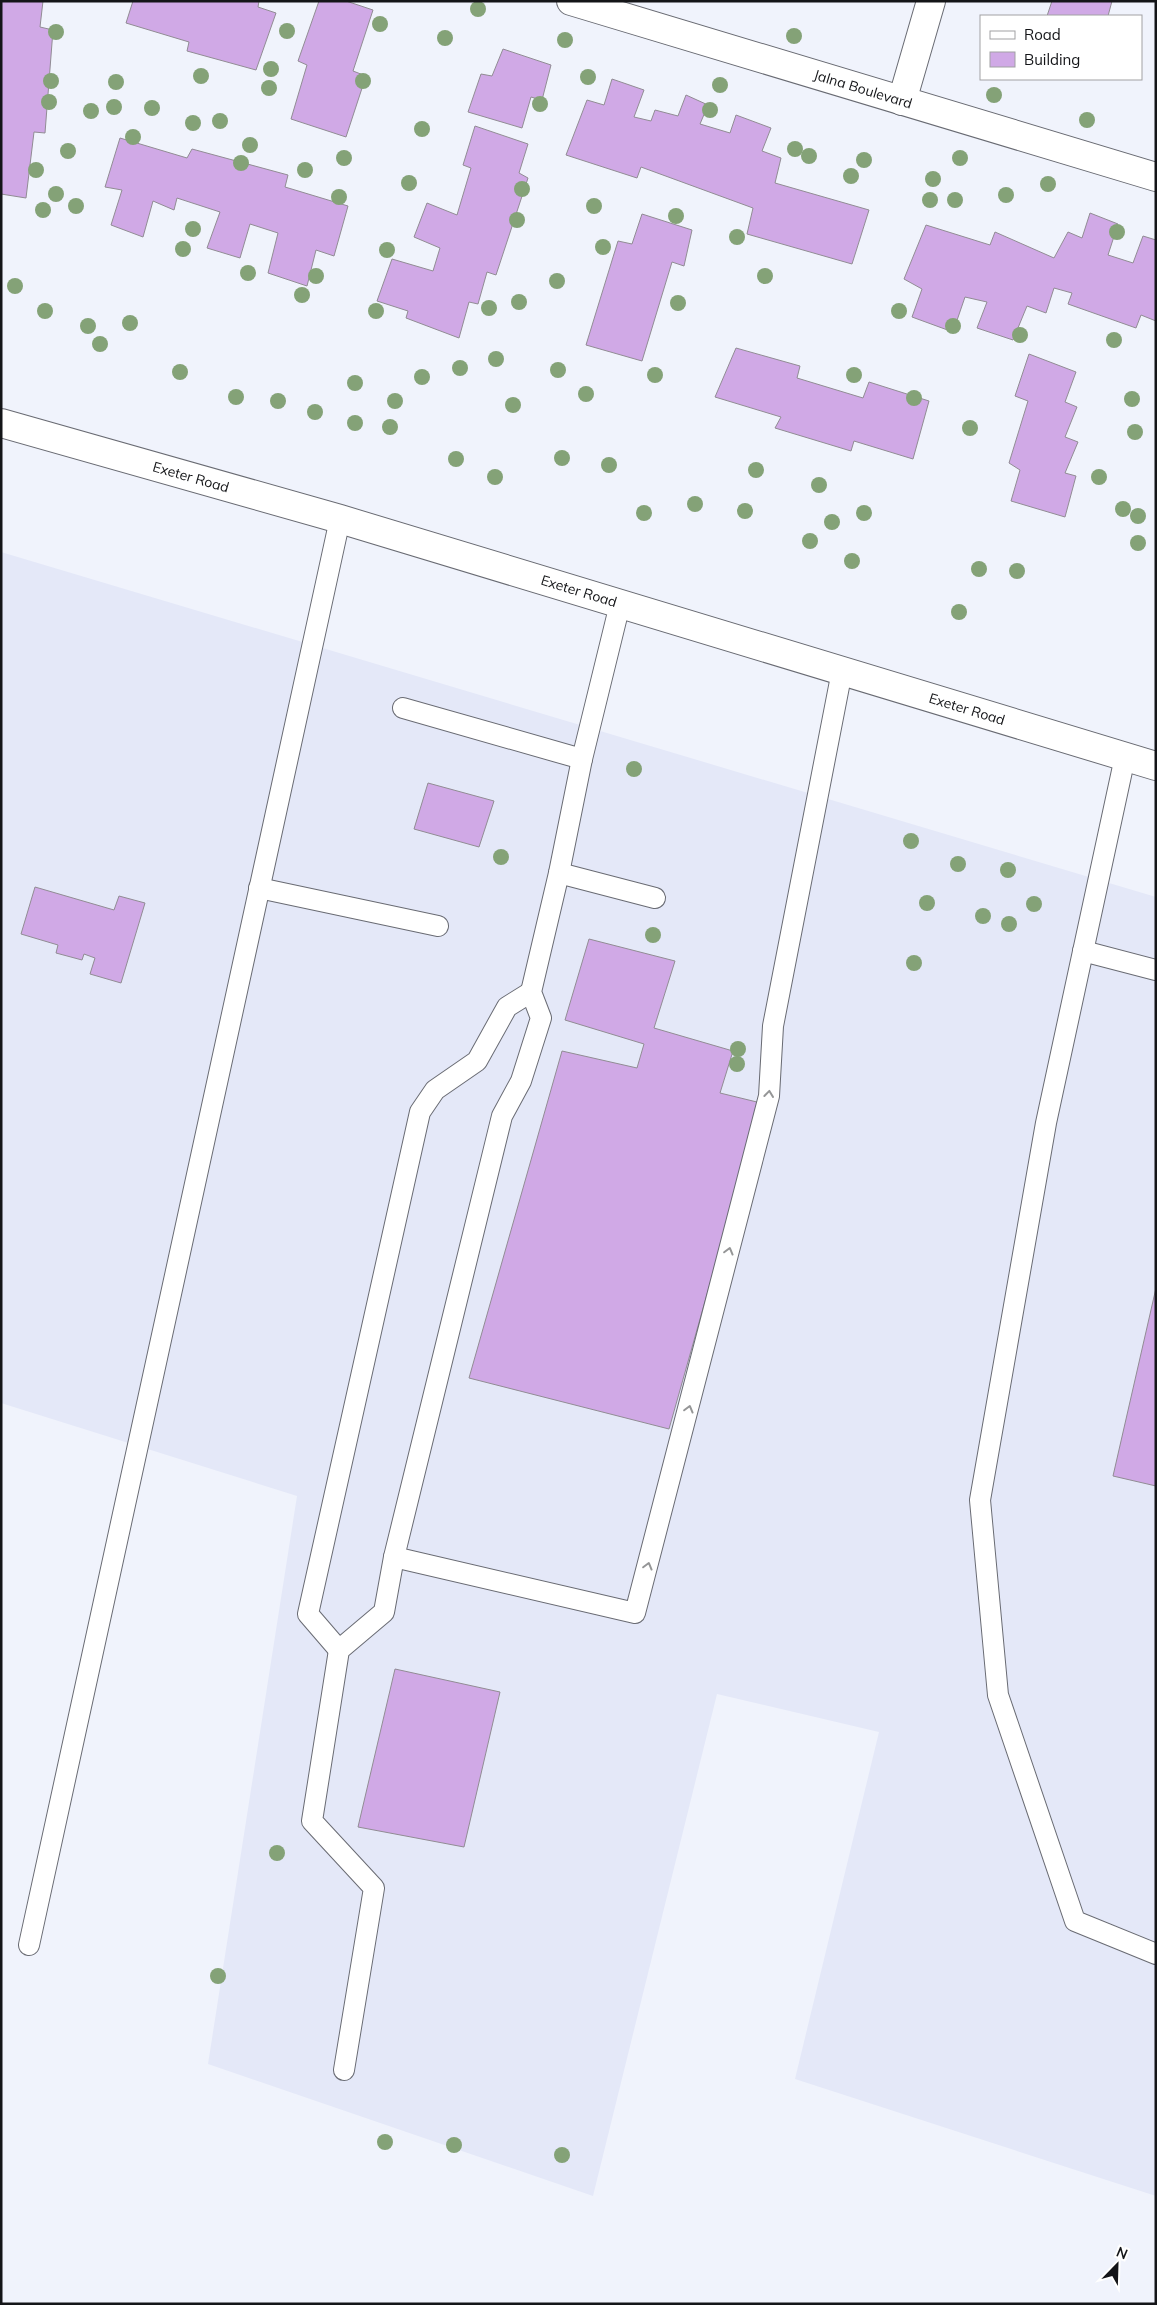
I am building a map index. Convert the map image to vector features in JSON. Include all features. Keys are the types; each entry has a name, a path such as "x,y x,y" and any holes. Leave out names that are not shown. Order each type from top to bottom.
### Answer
{"main road":[{"name":"Jalna Boulevard","path":"571,1 1156,177"},
{"path":"902,101 931,1"},
{"name":"Exeter Road","path":"1,423 340,519 1156,766"}],"lane":[{"path":"29,1945 340,519"},
{"path":"344,2070 374,1888 312,1821 339,1650 384,1612 394,1557 502,1116 521,1081 541,1018 531,992 559,873 582,758 620,604"},
{"path":"394,1557 636,1613 769,1096 773,1026 842,671"},
{"path":"403,708 582,758"},
{"path":"1125,757 1046,1123 980,1500 998,1694 1075,1921 1156,1954"},
{"path":"559,873 655,898"},
{"path":"260,888 438,926"},
{"path":"1083,951 1156,970"},
{"path":"339,1650 308,1614 420,1112 435,1090 477,1061 507,1007 531,992"}],"shaded area":[{"path":"1,552 1156,897 1156,2196 795,2079 879,1732 717,1694 593,2196 208,2064 297,1496 1,1403"}],"building":[{"path":"1,1 43,1 40,27 53,30 45,133 34,132 26,198 1,194"},
{"path":"133,1 259,1 258,7 276,13 256,70 187,51 189,42 126,23"},
{"path":"319,1 346,1 373,10 353,71 366,76 346,137 291,119 307,65 298,61"},
{"path":"1052,1 1112,1 1108,15 1047,15"},
{"path":"503,49 551,65 542,100 531,97 522,128 468,112 481,74 492,76"},
{"path":"612,79 644,90 634,117 651,121 655,110 678,116 686,95 708,105 700,124 730,133 736,115 771,128 762,151 781,158 775,183 869,210 852,264 747,234 753,208 641,167 637,178 566,155 587,100 604,105"},
{"path":"475,126 528,144 519,173 528,178 496,275 487,272 478,304 469,302 459,338 406,318 408,311 377,301 392,259 433,271 440,248 414,237 427,203 457,215 471,168 463,165"},
{"path":"120,138 187,158 192,149 288,175 285,187 348,206 334,256 316,250 307,286 268,273 278,233 250,224 240,258 207,248 220,212 177,198 174,210 153,201 143,237 111,225 122,190 105,187"},
{"path":"1090,213 1118,224 1108,255 1133,263 1143,236 1156,240 1156,321 1141,315 1136,328 1068,304 1072,293 1054,288 1046,313 1027,306 1013,340 977,328 987,302 965,297 953,332 912,317 922,289 904,279 926,225 990,245 995,232 1054,258 1068,232 1082,238"},
{"path":"642,214 692,230 684,266 672,262 642,361 586,345 618,241 632,244"},
{"path":"736,348 800,366 797,378 863,398 869,382 929,401 913,459 854,441 851,451 775,428 781,417 715,397"},
{"path":"1029,354 1076,372 1065,402 1077,407 1065,437 1078,442 1065,473 1076,476 1065,517 1011,501 1020,470 1009,463 1028,401 1015,396"},
{"path":"428,783 494,801 479,847 414,829"},
{"path":"35,887 114,910 119,896 145,903 121,983 90,974 95,958 84,954 82,960 56,953 58,945 21,934"},
{"path":"589,939 675,961 654,1028 733,1051 720,1093 761,1103 669,1429 469,1378 562,1051 637,1068 644,1044 565,1020"},
{"path":"1156,1288 1156,1486 1113,1476"},
{"path":"395,1669 500,1692 464,1847 358,1827"}]}
